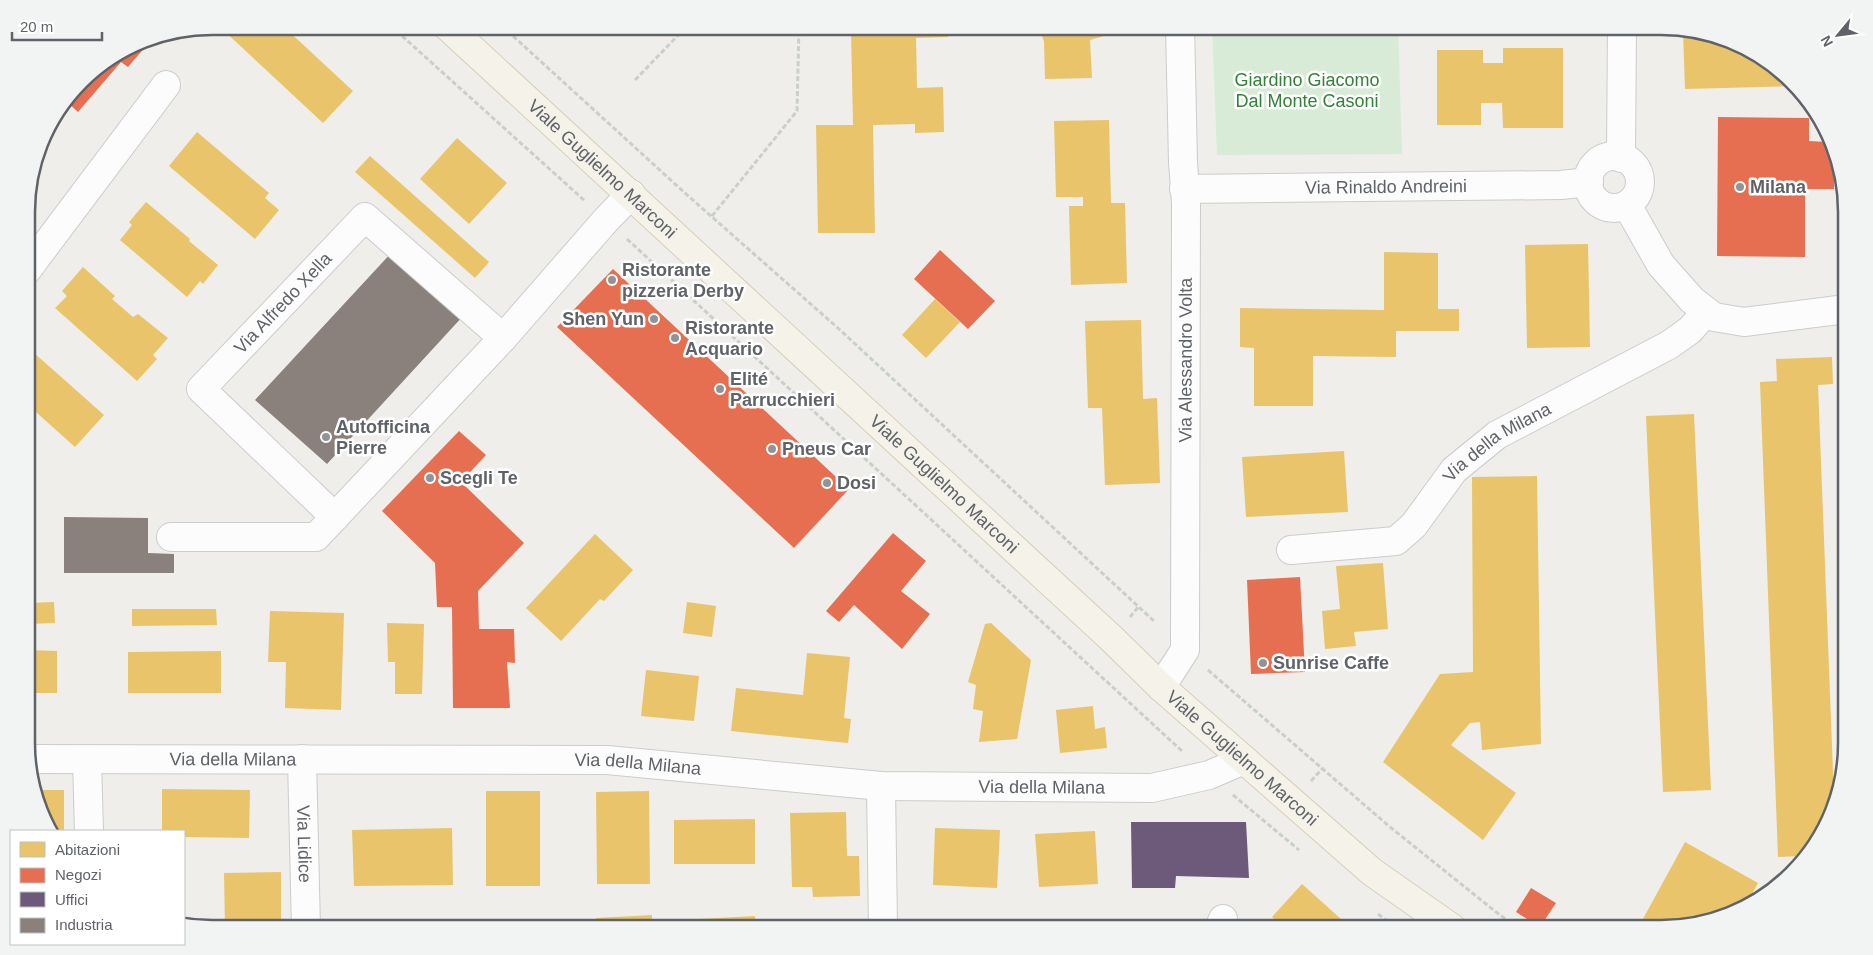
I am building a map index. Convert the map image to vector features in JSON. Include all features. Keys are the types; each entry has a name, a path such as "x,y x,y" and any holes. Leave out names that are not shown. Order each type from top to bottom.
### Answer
{"main road":[{"name":"Viale Guglielmo Marconi","path":"457,35 631,194 1161,687 1372,872 1441,920"}],"street":[{"name":"Via Alessandro Volta","path":"1180,35 1184,189 1186,203 1185,650"},
{"path":"1622,35 1622,158"},
{"path":"35,259 166,85"},
{"path":"1613,156 1622,158 1629,161 1635,167 1640,184 1634,200 1619,208 1601,205 1594,199 1590,191 1589,174 1599,162 1613,156"},
{"name":"Via Rinaldo Andreini","path":"1184,189 1561,185 1588,182"},
{"path":"171,536 316,537 503,338 631,194"},
{"path":"1627,205 1661,265 1692,300 1714,317 1744,322 1838,310"},
{"name":"Via Alfredo Xella","path":"334,517 201,389 365,216 503,338"},
{"name":"Via della Milana","path":"1291,550 1396,541 1414,525 1454,470 1497,435 1669,345 1690,330 1706,312"},
{"path":"1161,687 1185,650"},
{"name":"Via della Milana","path":"36,759 607,760 881,786 1152,788 1209,775 1244,760"},
{"name":"Via Lidice","path":"302,759 306,920"},
{"path":"87,760 89,830"},
{"path":"881,786 883,920"}],"path":[{"path":"401,35 606,220 1209,775 1300,851"},
{"path":"512,35 846,335 1185,650 1390,827 1507,920"},
{"path":"635,80 678,35"},
{"path":"712,216 798,111 799,35"},
{"path":"1374,911 1386,920"}],"green space":[{"name":"Giardino Giacomo Dal Monte Casoni","path":"1212,35 1398,35 1402,154 1217,155"}],"building: Abitazioni":[{"path":"229,35 293,35 353,91 323,123"},
{"path":"851,35 948,35 948,37 916,38 917,88 943,87 944,132 915,133 915,124 873,125 875,233 818,233 816,125 853,125"},
{"path":"1042,35 1107,35 1090,40 1092,78 1045,79 1044,42"},
{"path":"1683,37 1696,38 1729,48 1759,65 1785,86 1685,89"},
{"path":"1503,48 1563,48 1563,128 1503,128 1502,103 1481,103 1481,125 1437,125 1437,50 1483,50 1483,63 1503,63"},
{"path":"1109,120 1111,203 1125,203 1127,283 1071,285 1069,206 1083,206 1083,197 1056,197 1054,121"},
{"path":"197,132 269,193 265,198 279,210 255,239 169,166"},
{"path":"457,138 507,183 469,224 420,179"},
{"path":"370,156 489,262 475,278 355,172"},
{"path":"146,202 218,265 203,284 200,281 187,297 120,240 132,225 129,222"},
{"path":"1588,244 1590,347 1527,348 1525,245"},
{"path":"1384,252 1438,253 1438,309 1459,309 1459,331 1396,331 1396,357 1313,356 1313,406 1254,406 1254,348 1240,347 1240,308 1384,310"},
{"path":"83,267 115,296 112,299 133,317 138,314 168,338 153,355 157,359 137,381 55,308 67,296 62,291"},
{"path":"935,299 960,322 926,358 902,335"},
{"path":"1141,320 1143,399 1157,398 1160,483 1105,485 1102,408 1088,408 1085,321"},
{"path":"35,354 104,415 75,447 35,411"},
{"path":"1832,357 1833,384 1818,385 1833,784 1825,811 1801,851 1797,856 1778,857 1760,382 1777,381 1776,359"},
{"path":"1694,414 1711,790 1663,792 1646,416"},
{"path":"1344,451 1348,512 1246,517 1242,457"},
{"path":"1537,476 1541,744 1482,750 1480,722 1470,723 1451,745 1516,793 1483,840 1383,762 1440,674 1473,672 1472,477"},
{"path":"595,534 633,570 604,601 600,599 561,641 526,608"},
{"path":"1383,563 1388,629 1354,632 1356,646 1325,649 1322,611 1340,609 1336,566"},
{"path":"54,602 55,623 35,624 35,603"},
{"path":"687,602 716,606 712,637 683,633"},
{"path":"132,609 216,609 217,625 132,626"},
{"path":"270,611 344,613 341,710 285,708 286,662 268,662"},
{"path":"387,623 424,624 422,694 395,694 395,662 388,662"},
{"path":"991,623 1031,660 1017,739 979,742 983,711 973,709 976,685 968,682 985,624"},
{"path":"35,650 57,651 57,693 35,693"},
{"path":"221,651 221,693 128,693 128,652"},
{"path":"807,653 850,657 844,718 851,719 848,743 731,731 736,688 803,695"},
{"path":"646,670 699,676 694,721 641,716"},
{"path":"1093,706 1095,729 1105,727 1107,748 1060,753 1056,710"},
{"path":"162,789 250,790 249,838 185,837 185,830 162,830"},
{"path":"41,790 64,790 64,830 58,830 48,811"},
{"path":"486,791 540,791 540,886 486,886"},
{"path":"649,791 650,884 597,884 596,792"},
{"path":"846,812 847,856 859,856 860,896 813,897 812,887 792,887 790,813"},
{"path":"755,819 755,864 674,864 674,820"},
{"path":"452,828 453,885 354,886 352,830"},
{"path":"935,828 1000,830 997,888 933,885"},
{"path":"1095,831 1098,884 1039,887 1035,834"},
{"path":"1685,842 1758,883 1751,895 1718,911 1696,917 1673,920 1642,920"},
{"path":"281,872 281,920 225,920 224,873"},
{"path":"1302,884 1342,920 1275,920 1272,917"},
{"path":"652,915 652,920 596,920 596,918"},
{"path":"755,916 755,920 699,919"}],"building: Negozi":[{"path":"145,48 128,67 121,62 78,112 71,106 95,79 123,59"},
{"path":"1718,117 1809,118 1809,141 1824,142 1834,173 1834,189 1805,189 1805,257 1717,256"},
{"path":"940,250 995,301 968,329 914,279"},
{"path":"613,269 849,489 794,548 557,327"},
{"path":"459,431 486,455 461,482 524,543 478,591 479,629 514,629 515,663 507,662 510,708 453,708 452,607 437,607 435,563 382,511"},
{"path":"893,533 926,561 901,591 930,614 902,649 854,605 839,622 826,611"},
{"path":"1300,577 1305,672 1251,674 1247,580"},
{"path":"1531,888 1556,903 1545,920 1529,920 1516,912"}],"building: Uffici":[{"path":"1131,822 1246,822 1249,878 1176,876 1175,888 1132,888"}],"building: Industria":[{"path":"393,251 464,315 327,464 255,400"},
{"path":"64,517 148,518 148,553 174,554 174,573 64,573"}],"place":[{"name":"Milana","path":"1740,187"},
{"name":"Ristorante pizzeria Derby","path":"612,280"},
{"name":"Shen Yun","path":"654,319"},
{"name":"Ristorante Acquario","path":"675,338"},
{"name":"Elité Parrucchieri","path":"720,389"},
{"name":"Autofficina Pierre","path":"326,437"},
{"name":"Pneus Car","path":"772,449"},
{"name":"Scegli Te","path":"430,478"},
{"name":"Dosi","path":"827,483"},
{"name":"Sunrise Caffe","path":"1263,663"}]}
